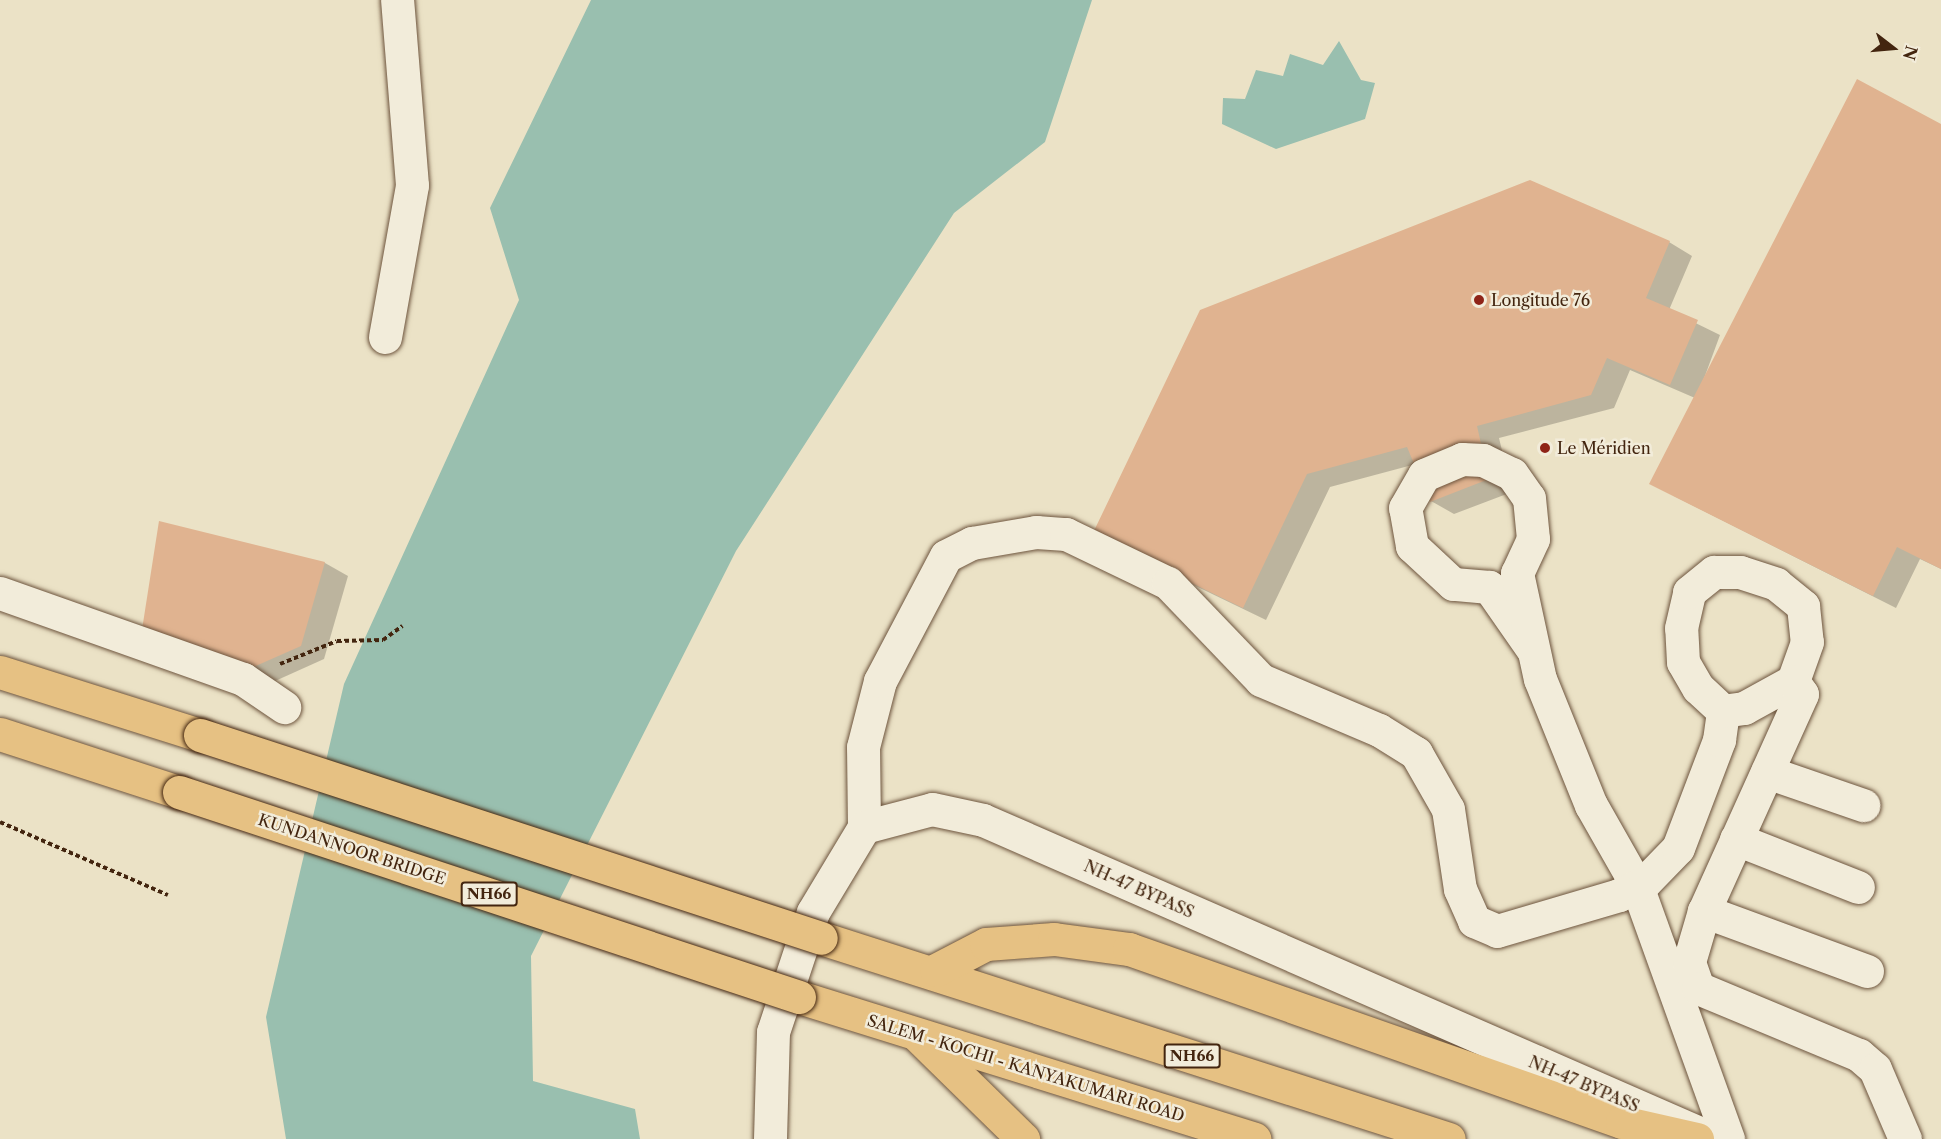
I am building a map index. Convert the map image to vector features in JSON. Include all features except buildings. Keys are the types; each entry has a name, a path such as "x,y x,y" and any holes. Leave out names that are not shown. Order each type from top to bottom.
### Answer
{"highway":[{"name":"NH66","path":"0,672 821,938 936,970 1449,1139"},
{"name":"KUNDANNOOR BRIDGE","path":"0,734 799,997"},
{"path":"936,970 986,944 1054,939 1129,949 1622,1122 1697,1139"},
{"name":"SALEM - KOCHI - KANYAKUMARI ROAD","path":"799,997 1254,1139"},
{"path":"915,1033 1023,1139"}],"street":[{"path":"385,337 412,185 397,0"},
{"path":"1533,650 1489,587 1453,584 1412,546 1405,508 1424,475 1462,459 1483,460 1512,474 1522,486 1534,521 1533,539 1517,573 1533,650 1591,804 1636,886 1728,1139"},
{"path":"770,1139 773,1032 813,912 864,827 863,747 879,681 946,556 972,543 1036,532 1066,534 1167,583 1261,680 1289,696 1379,730 1416,753 1448,809 1460,889 1474,921 1497,931 1527,927 1636,886 1678,848 1719,740 1723,711"},
{"path":"1714,572 1740,572 1776,584 1803,606 1807,642 1793,681 1744,708 1723,711 1698,688 1683,662 1681,628 1689,592 1714,572"},
{"path":"0,593 243,679 284,707"},
{"path":"1793,681 1802,694 1704,911 1689,962 1698,988 1859,1055 1875,1070 1905,1139"},
{"path":"1767,772 1863,805"},
{"name":"NH-47 BYPASS","path":"864,827 932,809 983,820 1713,1139"},
{"path":"1736,839 1858,887"},
{"path":"1704,911 1867,971"}],"path":[{"path":"243,679 337,641 383,640 402,626"},
{"path":"0,822 168,895"}],"shaded area":[{"path":"591,0 1092,0 1045,142 954,213 736,551 531,956 533,1081 635,1109 640,1139 286,1139 266,1017 344,684 519,300 490,208"},
{"path":"1339,41 1361,80 1375,83 1365,119 1276,149 1222,124 1223,98 1245,99 1256,70 1283,76 1290,54 1323,65"}],"place":[{"name":"Longitude 76","path":"1479,300"},
{"name":"Le Méridien","path":"1545,448"}]}
